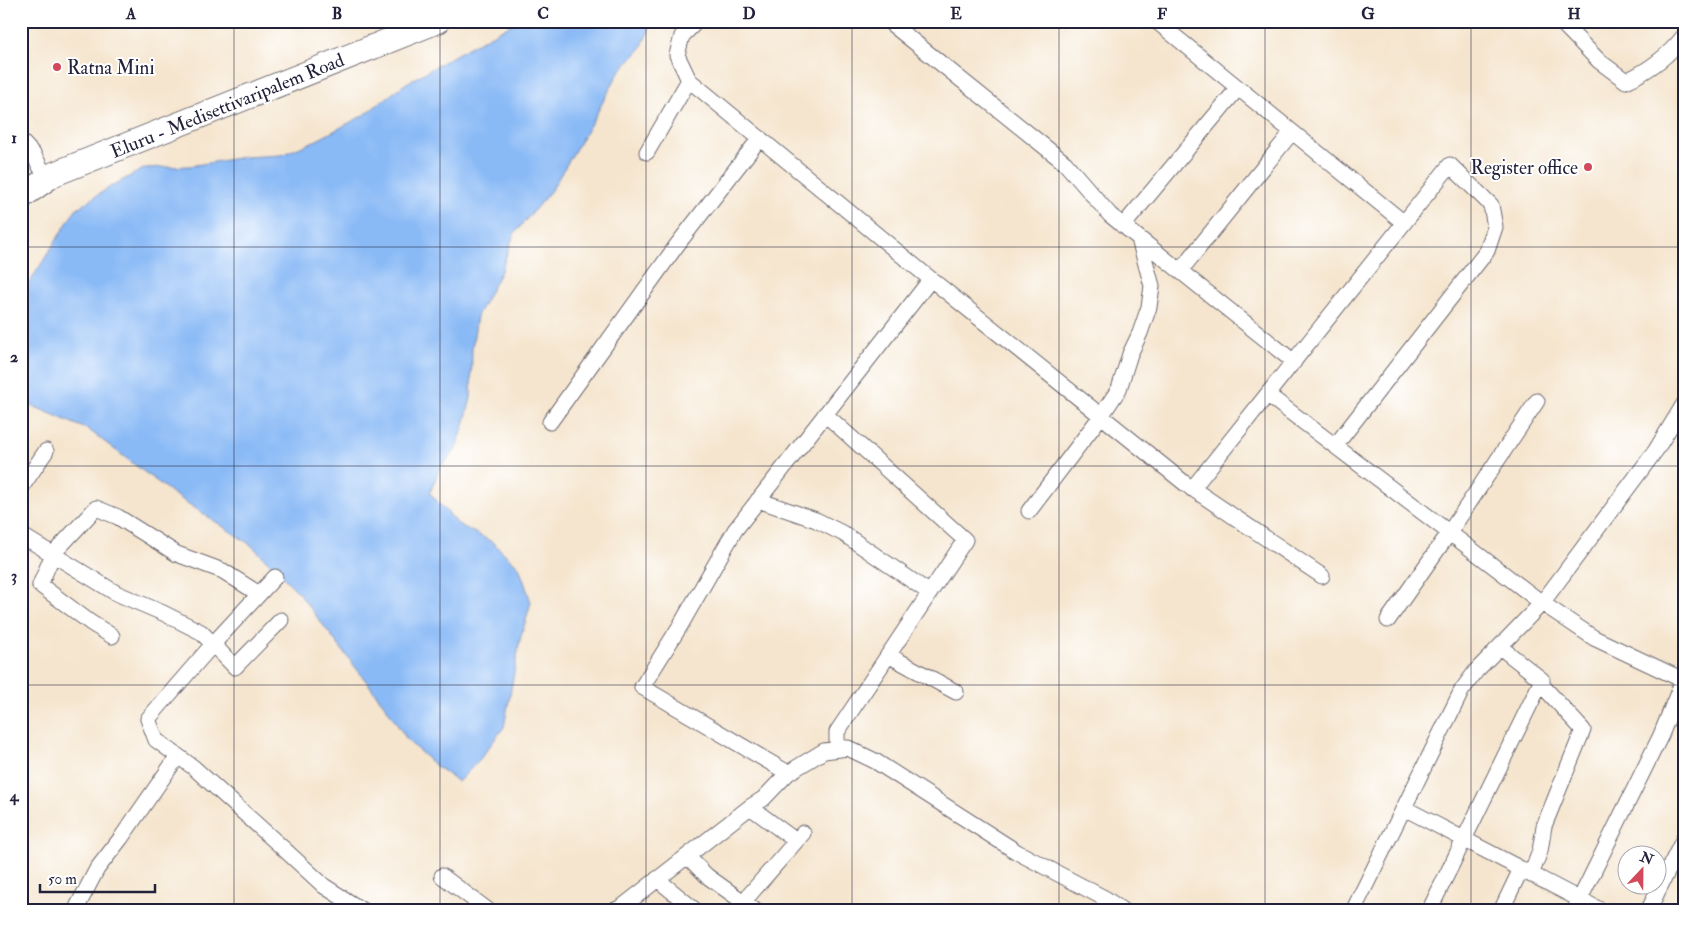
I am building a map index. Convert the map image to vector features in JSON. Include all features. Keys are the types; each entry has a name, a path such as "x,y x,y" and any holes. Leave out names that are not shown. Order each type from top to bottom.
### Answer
{"main road":[{"name":"Eluru - Medisettivaripalem Road","path":"21,197 54,174 438,21"}],"street":[{"path":"697,21 682,36 677,55 689,80 931,279 1192,489 1322,576"},
{"path":"888,21 1066,163 1090,194 1122,226 1294,362"},
{"path":"1156,21 1403,222"},
{"path":"1560,21 1598,61 1626,81 1638,76 1672,50 1684,36"},
{"path":"647,152 689,80"},
{"path":"1122,226 1238,88"},
{"path":"1180,272 1292,132"},
{"path":"550,422 677,245 760,138"},
{"path":"21,141 33,154 47,179"},
{"path":"1192,489 1450,165 1490,205 1495,226 1486,251 1335,446"},
{"path":"1029,511 1101,416 1119,389 1130,354 1149,307 1152,286 1139,239"},
{"path":"788,774 642,688 735,530 931,279"},
{"path":"1268,395 1542,603 1594,638 1683,680 1661,735 1577,905"},
{"path":"1388,620 1537,401"},
{"path":"1353,911 1462,690 1476,671 1542,603 1651,458 1684,404"},
{"path":"825,414 965,540 838,732 838,749"},
{"path":"21,488 46,451"},
{"path":"758,500 816,520 844,534 930,593"},
{"path":"112,636 91,623 40,585 53,554 96,508 118,517 177,554 223,571 259,594"},
{"path":"21,534 116,593 201,632 235,667 281,620"},
{"path":"276,576 213,644 148,719 156,740 193,767 324,886 363,911"},
{"path":"1429,911 1542,680 1500,647"},
{"path":"888,655 956,692"},
{"path":"1501,911 1540,851 1544,826 1583,730 1540,683"},
{"path":"613,911 622,907 750,807 763,800 788,774 824,751 848,748 874,761 1016,852 1106,899 1123,911"},
{"path":"75,911 97,868 121,838 178,756"},
{"path":"687,856 707,876 750,906 799,837 750,807"},
{"path":"1404,808 1526,872 1577,905 1602,911"},
{"path":"1648,911 1684,838"},
{"path":"442,876 488,911"},
{"path":"657,879 691,909"}],"water":[{"path":"517,21 653,21 641,48 619,72 552,189 514,234 501,271 477,316 472,348 471,398 463,429 455,451 440,467 430,493 458,524 492,542 519,567 531,602 520,640 504,727 480,759 458,782 436,766 408,741 386,707 297,591 251,545 172,493 89,430 21,401 21,296 76,209 110,187 145,168 190,166 244,157 282,155 319,139 364,115 405,84"}],"place":[{"name":"Ratna Mini","path":"57,67"},
{"name":"Register office","path":"1588,167"}]}
